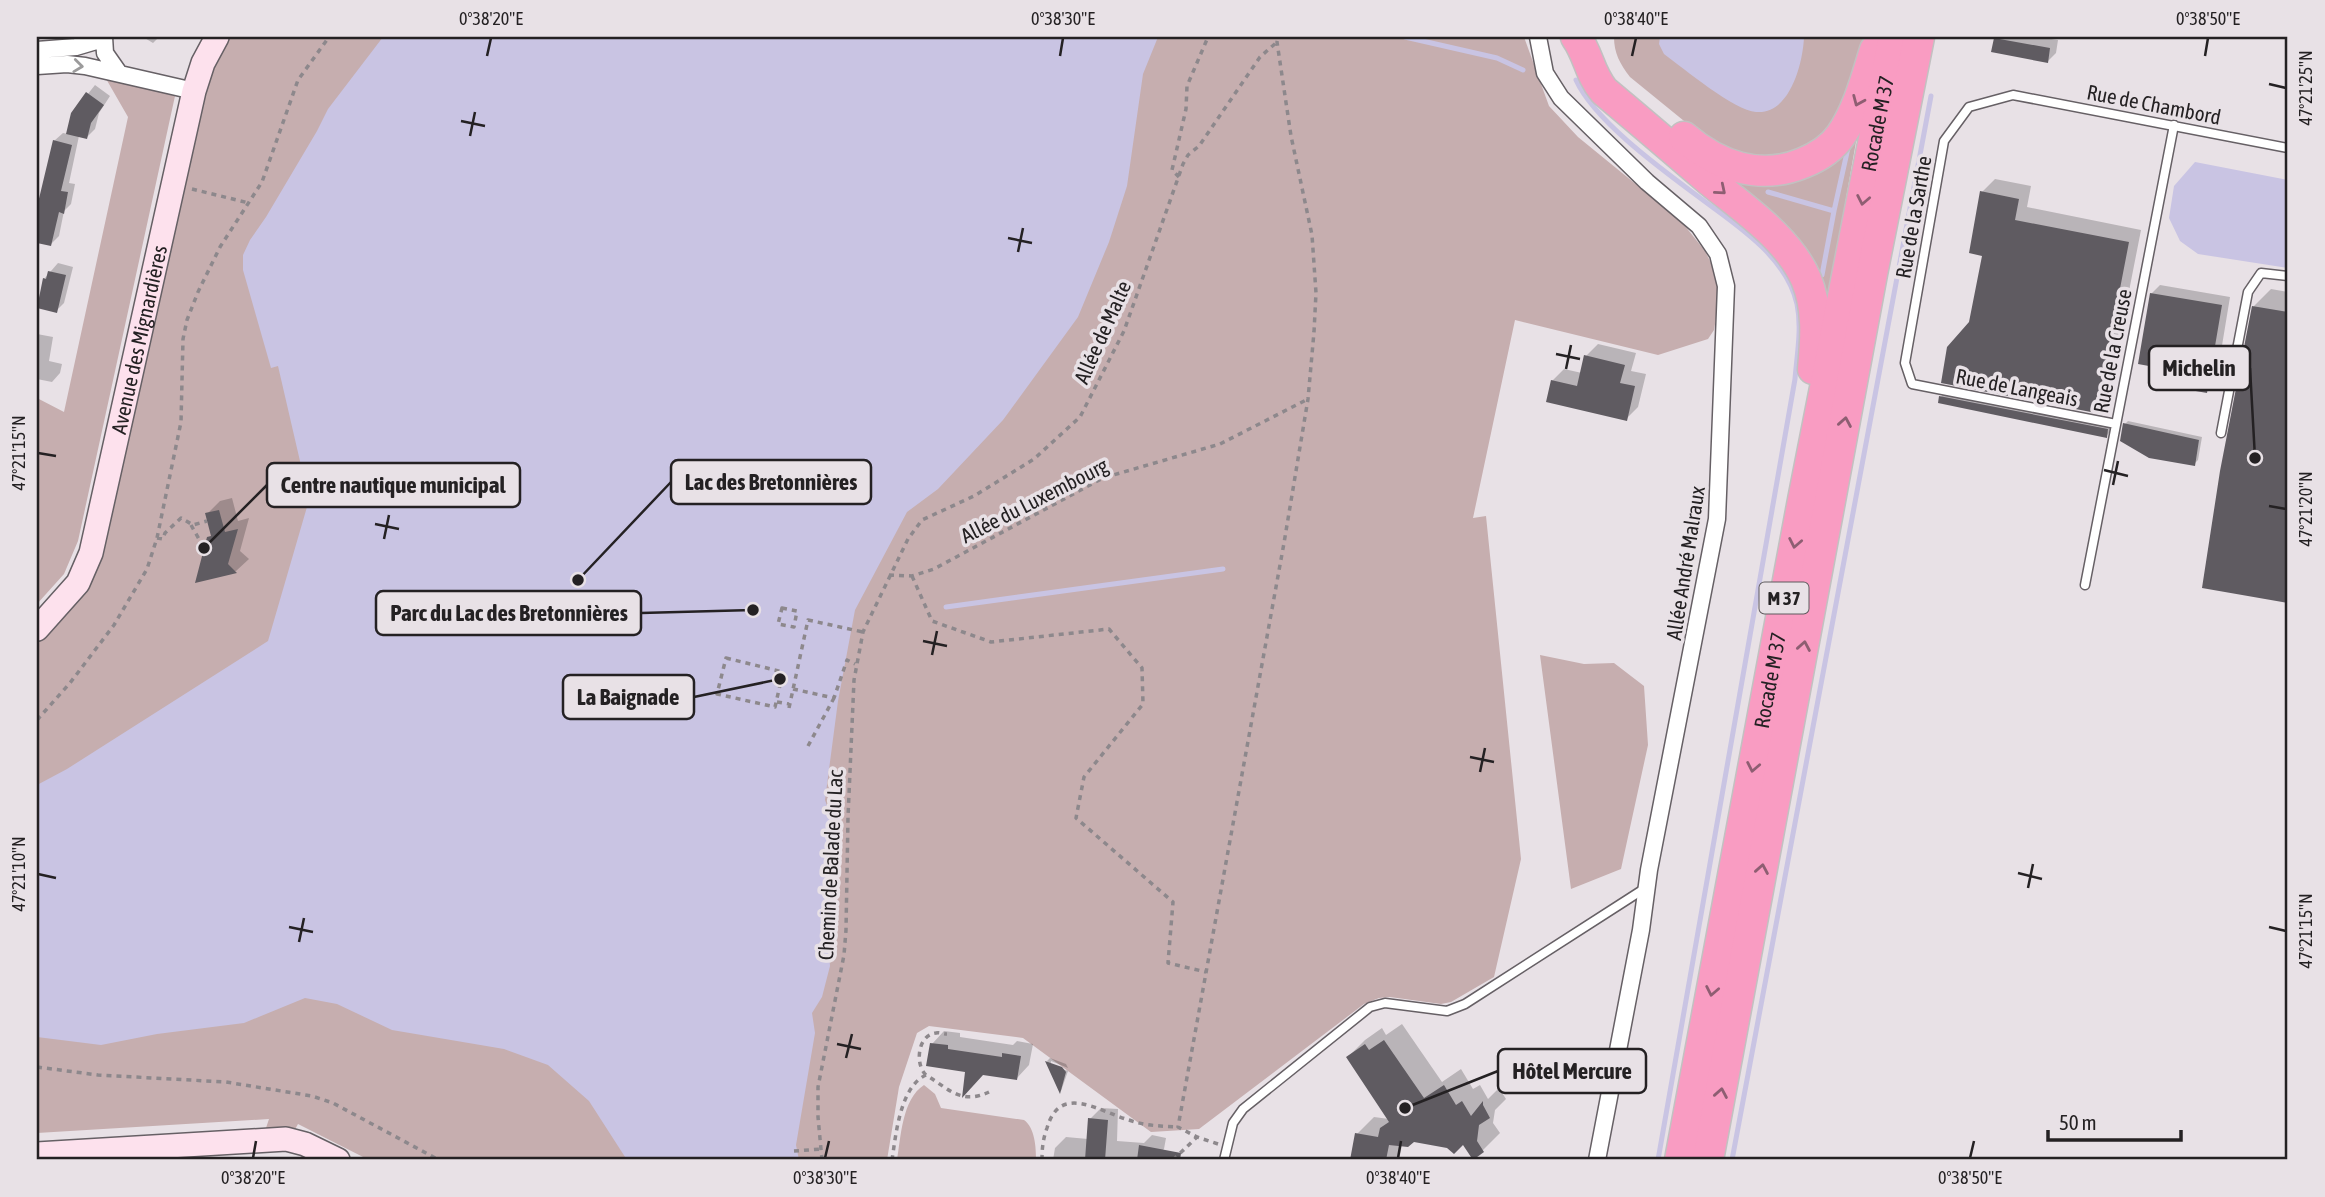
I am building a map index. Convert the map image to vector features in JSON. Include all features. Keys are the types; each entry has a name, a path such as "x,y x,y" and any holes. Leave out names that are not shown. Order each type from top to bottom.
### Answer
{"highway":[{"name":"M 37","path":"1576,37 1583,46 1592,75 1604,91 1775,237 1789,252 1806,279 1816,319 1816,341 1806,422 1803,500"},
{"path":"1603,37 1606,61 1623,85 1707,154 1733,166 1762,172 1787,169 1813,159 1840,136 1860,97 1879,37"},
{"name":"Rocade M 37","path":"1680,1160 1803,500 1894,37"},
{"name":"Rocade M 37","path":"1708,1160 1919,37"}],"street":[{"name":"Avenue des Mignardières","path":"37,629 78,583 91,553 194,91 203,63 217,37"},
{"name":"Allée André Malraux","path":"1538,37 1542,64 1551,85 1647,182 1699,226 1718,254 1726,286 1717,519 1597,1160"},
{"path":"37,50 76,47 104,38 105,53 119,73"},
{"path":"37,66 67,64 194,91"},
{"path":"37,1154 286,1139 304,1144 338,1160"}],"lane":[{"name":"Rue de Chambord","path":"2013,95 2288,148"},
{"name":"Rue de la Sarthe","path":"1912,384 1905,363 1944,141 1969,107 2013,95"},
{"name":"Rue de la Creuse","path":"2085,585 2174,125"},
{"path":"2221,433 2248,292 2261,273 2288,275"},
{"name":"Rue de Langeais","path":"1912,384 2116,424"},
{"path":"1224,1160 1233,1123 1243,1109 1370,1007 1385,1003 1447,1011 1465,1004 1647,887"}],"path":[{"path":"37,720 70,683 114,625 140,583 157,538 181,422 183,340 187,320 220,247 262,182 298,80 329,37"},
{"path":"1179,177 1172,170 1186,109 1187,86 1208,37"},
{"path":"1178,1127 1308,399 1316,293 1312,235 1291,136 1278,39"},
{"name":"Allée de Malte","path":"889,575 908,539 922,520 974,496 1034,459 1080,417 1124,331 1188,155 1199,146 1260,57 1278,39"},
{"path":"187,188 249,203"},
{"name":"Allée du Luxembourg","path":"889,575 912,576 934,569 1103,478 1220,444 1308,399"},
{"path":"157,538 163,539 165,533 181,518 190,524 199,539 199,549"},
{"path":"190,524 207,521"},
{"name":"Chemin de Balade du Lac","path":"822,1160 818,1087 844,955 846,930 853,680 863,632 889,575"},
{"path":"912,576 932,621 991,642 1110,629 1142,668 1143,704 1084,777 1076,818 1172,902 1168,963 1206,972"},
{"path":"782,608 797,611 796,617 794,627 778,624 782,608"},
{"path":"796,617 863,632"},
{"path":"777,702 789,706 808,620"},
{"path":"726,658 783,672 777,702 775,707 718,694 726,658"},
{"path":"808,746 834,698 847,660 856,664"},
{"path":"793,689 834,698"},
{"path":"947,1034 935,1032 926,1037 919,1061 922,1071 952,1093 964,1097 976,1098 989,1092"},
{"path":"37,1067 98,1074 226,1082 312,1096 333,1103 439,1160"},
{"path":"892,1160 906,1099 914,1084 926,1075"},
{"path":"1042,1160 1041,1146 1051,1113 1059,1106 1072,1103 1092,1106 1150,1126 1178,1127 1227,1147"},
{"path":"1173,1160 1197,1137"},
{"path":"794,1151 821,1149"}],"shaded area":[{"path":"231,37 1524,37 1549,106 1578,137 1681,221 1705,251 1717,275 1719,300 1714,330 1708,339 1658,355 1515,320 1473,518 1486,516 1521,859 1494,977 1451,1002 1441,1004 1390,997 1364,1004 1199,1129 1151,1132 1023,1038 929,1026 917,1033 899,1087 887,1160 369,1160 298,1124 293,1133 265,1131 269,1119 37,1133 37,625 68,595 202,91 213,61"},
{"path":"383,37 1158,37 1143,74 1127,186 1109,242 1078,317 1003,420 938,489 907,512 855,610 838,701 825,800 835,829 827,925 830,966 822,997 812,1013 815,1033 796,1145 799,1160 627,1160 589,1101 548,1065 504,1049 392,1030 337,1004 305,998 244,1023 157,1034 101,1045 37,1037 37,785 67,769 268,641 309,500 278,366 271,368 243,270 243,255 328,109"},
{"path":"1614,37 1866,37 1842,112 1814,144 1765,160 1716,147 1630,77 1618,58"},
{"path":"1660,37 1804,37 1801,60 1786,96 1768,111 1756,112 1723,97 1664,54 1659,44"},
{"path":"105,77 175,96 78,541 64,574 37,604 37,398 64,412 128,117"},
{"path":"1859,125 1828,300 1734,184"},
{"path":"2195,162 2288,180 2288,268 2198,254 2180,241 2169,218 2174,186"},
{"path":"1540,655 1584,664 1614,663 1644,686 1648,745 1621,869 1571,889"},
{"path":"924,1085 935,1094 941,1108 1024,1120 1033,1133 1036,1160 897,1160 907,1109 911,1099"}],"building":[{"path":"1994,38 2050,48 2048,63 1991,52"},
{"path":"86,92 104,105 91,123 87,139 66,134 71,113"},
{"path":"53,140 72,145 61,191 68,192 64,214 59,212 51,246 37,243 37,207"},
{"path":"1980,191 2019,199 2015,220 2129,242 2096,413 1941,383 1947,347 1969,322 1982,256 1969,253"},
{"path":"48,271 66,275 57,313 37,308 43,278 46,279"},
{"path":"2150,293 2222,305 2207,393 2173,387 2176,371 2138,364"},
{"path":"2252,306 2288,312 2288,603 2202,588 2220,471"},
{"path":"1584,355 1625,365 1620,383 1635,386 1627,421 1546,402 1551,380 1577,386"},
{"path":"1939,396 2108,429 2107,438 1938,403"},
{"path":"2123,423 2199,440 2195,466 2149,458 2120,441"},
{"path":"219,510 225,532 238,529 228,564 237,573 195,583 207,537 211,536 205,513"},
{"path":"1384,1040 1424,1098 1444,1085 1456,1105 1462,1101 1471,1116 1483,1101 1490,1118 1479,1125 1477,1141 1484,1152 1473,1160 1463,1145 1454,1154 1447,1148 1414,1142 1408,1147 1389,1145 1386,1160 1350,1160 1355,1133 1378,1137 1380,1128 1389,1122 1346,1057 1365,1044 1369,1050"},
{"path":"930,1043 948,1045 948,1049 1002,1057 1002,1053 1021,1056 1017,1080 983,1075 962,1098 965,1072 926,1066"},
{"path":"1045,1061 1062,1067 1066,1072 1060,1094"},
{"path":"1088,1118 1108,1120 1105,1160 1085,1160"},
{"path":"1139,1145 1181,1153 1180,1160 1137,1160"}],"waterway":[{"path":"1405,37 1497,58 1523,70"},
{"path":"1576,80 1586,97 1617,131 1656,165 1763,248 1792,288 1799,322 1795,379 1658,1160"},
{"path":"1732,1160 1931,96"},
{"path":"1834,211 1848,148"},
{"path":"1768,192 1834,211 1822,275"},
{"path":"946,607 1223,569"}],"place":[{"name":"Michelin","path":"2255,458"},
{"name":"Centre nautique municipal","path":"204,548"},
{"name":"Lac des Bretonnières","path":"578,580"},
{"name":"Parc du Lac des Bretonnières","path":"753,610"},
{"name":"La Baignade","path":"780,679"},
{"name":"Hôtel Mercure","path":"1405,1108"}]}
